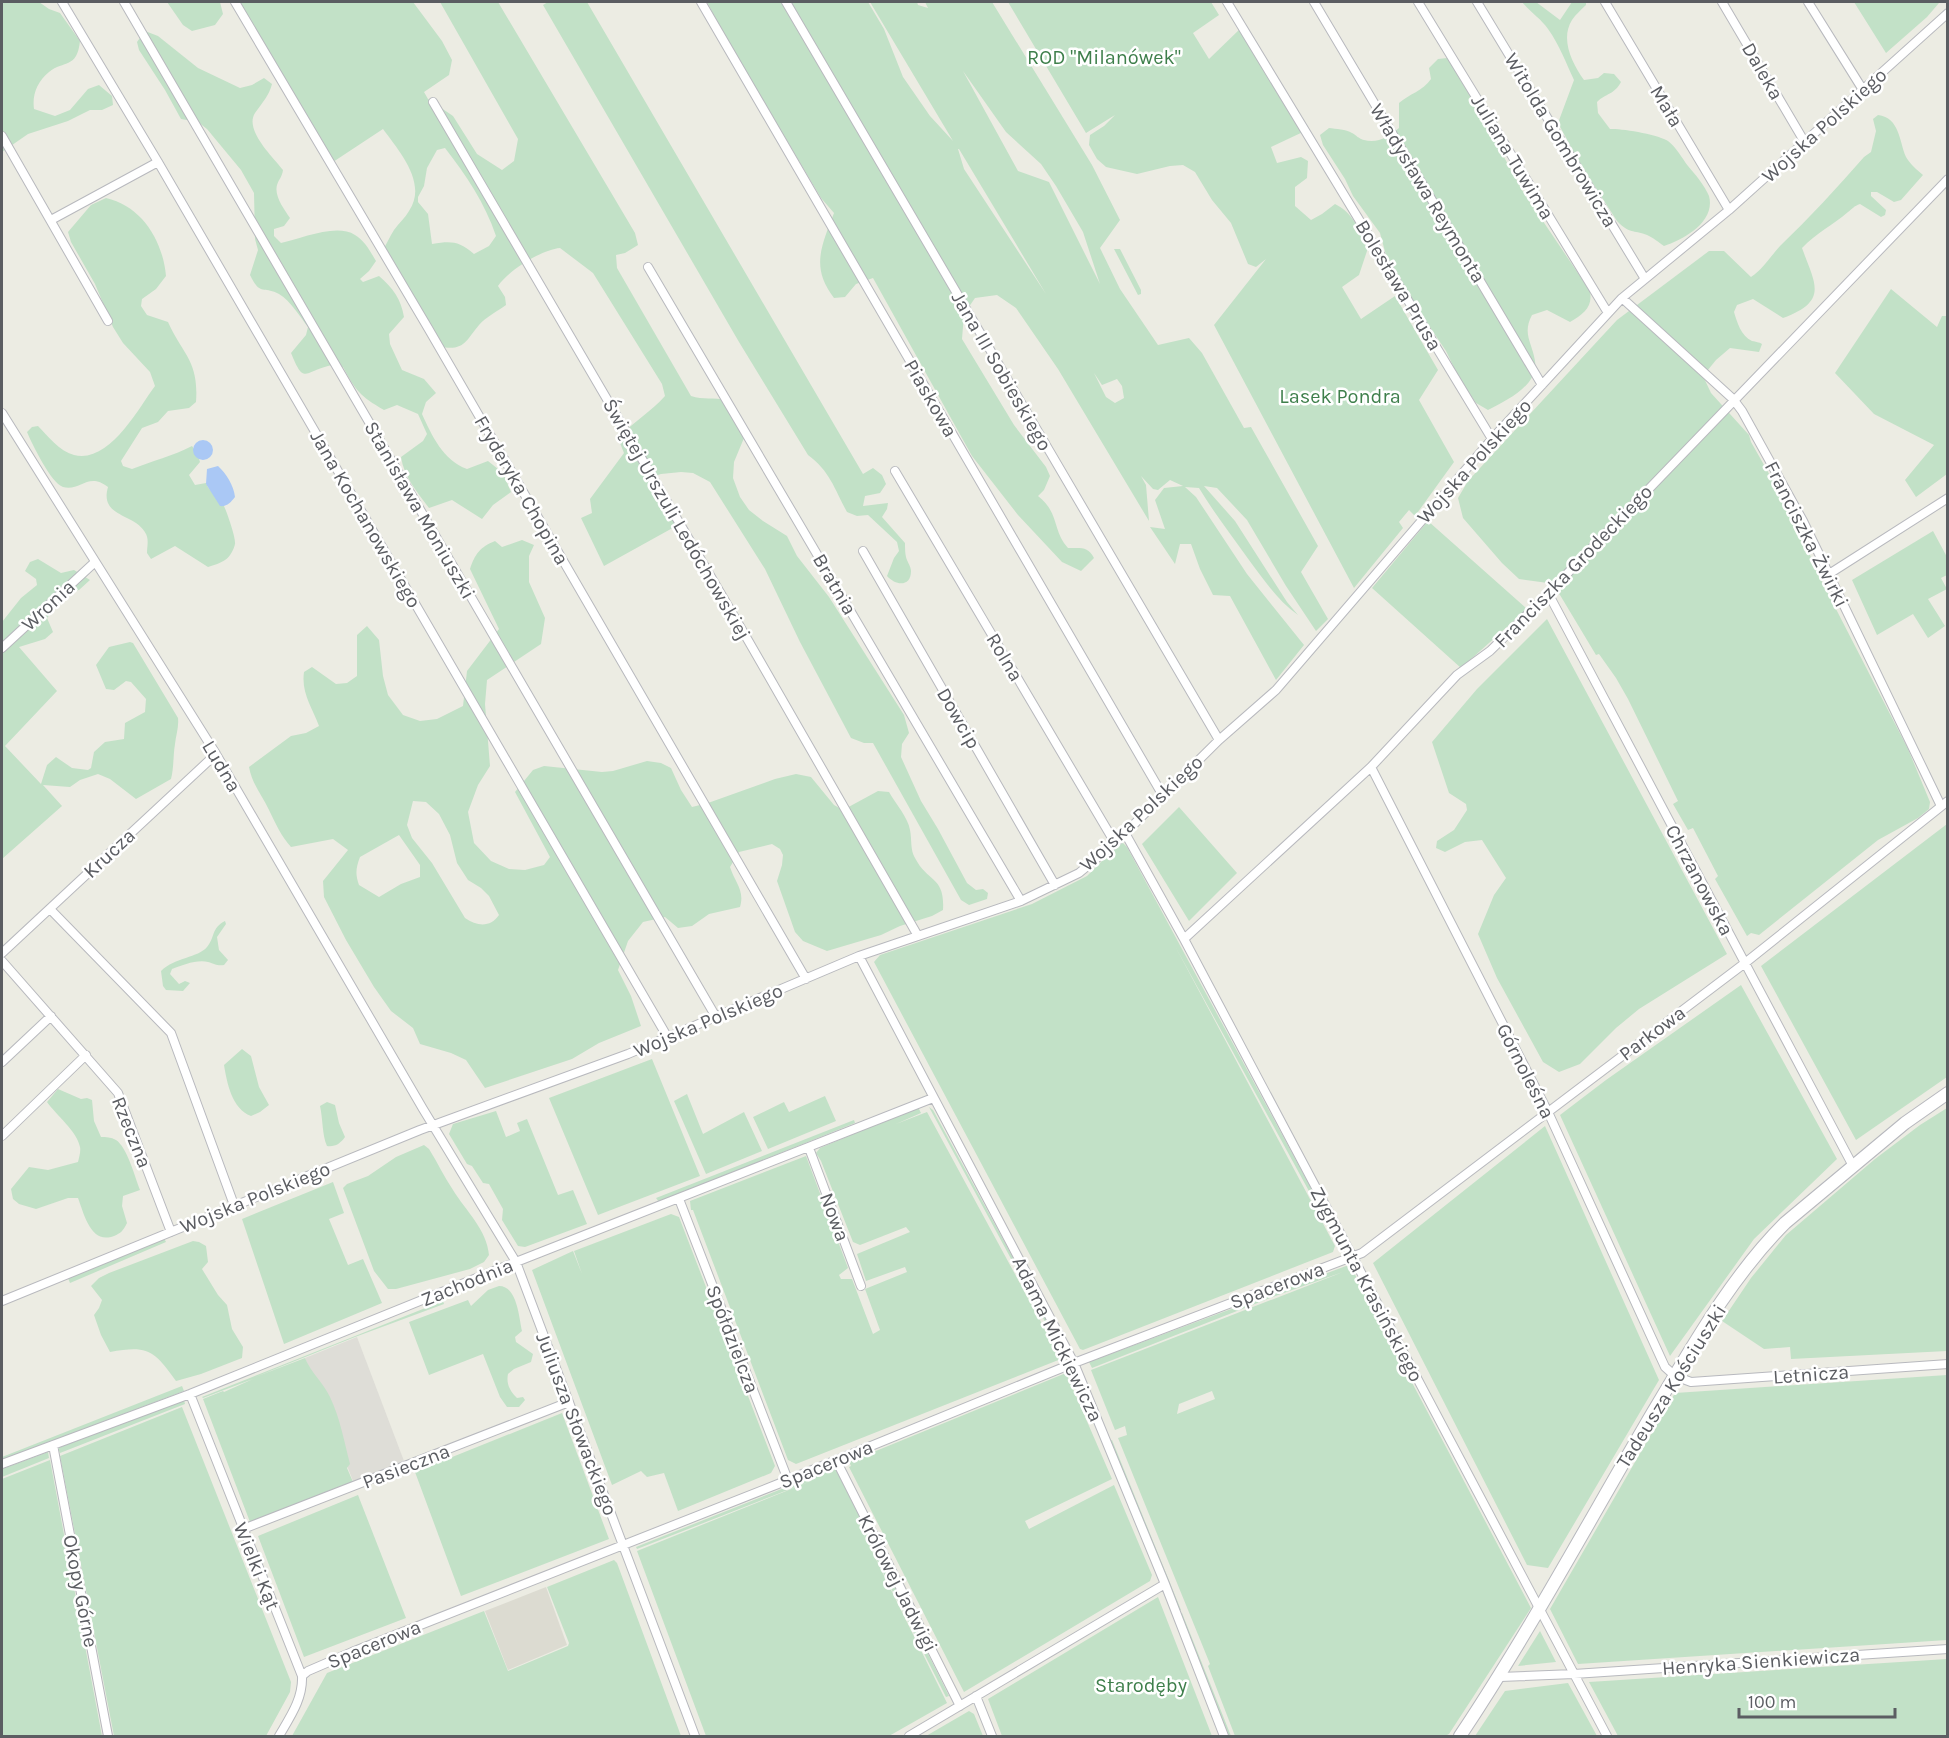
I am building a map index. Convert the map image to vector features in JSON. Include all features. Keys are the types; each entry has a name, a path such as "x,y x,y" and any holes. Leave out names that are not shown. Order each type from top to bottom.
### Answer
{"street":[{"name":"Jana Kochanowskiego","path":"62,2 158,162 668,1038"},
{"name":"Stanisława Moniuszki","path":"124,2 716,1017"},
{"name":"Fryderyka Chopina","path":"235,2 440,348 806,979"},
{"name":"Piaskowa","path":"701,2 1162,794"},
{"name":"Jana III Sobieskiego","path":"786,2 1219,740"},
{"name":"Bolesława Prusa","path":"1227,2 1492,439"},
{"name":"Władysława Reymonta","path":"1314,2 1542,385"},
{"name":"Juliana Tuwima","path":"1418,2 1608,313"},
{"name":"Witolda Gombrowicza","path":"1478,2 1645,279"},
{"name":"Mała","path":"1605,2 1729,210"},
{"name":"Daleka","path":"1722,2 1804,141"},
{"path":"1808,2 1863,90"},
{"name":"Wojska Polskiego","path":"2,1301 433,1125 668,1038 858,956 1021,901 1079,873 1115,843 1162,794 1276,690 1492,439 1622,298 1729,210 1947,13"},
{"name":"Świętej Urszuli Ledóchowskiej","path":"433,102 745,634 918,936"},
{"path":"2,136 108,321"},
{"path":"51,220 158,162"},
{"name":"Franciszka Grodeckiego","path":"1184,939 1371,767 1457,675 1491,651 1947,179"},
{"name":"Bratnia","path":"648,267 1021,901"},
{"name":"Franciszka Żwirki","path":"1622,298 1733,399 1742,411 1792,501 1944,804"},
{"name":"Ludna","path":"2,412 216,754 433,1125"},
{"name":"Rolna","path":"895,471 1115,843"},
{"path":"1829,574 1947,498"},
{"name":"Dowcip","path":"863,551 1055,885"},
{"name":"Wronia","path":"2,648 95,562"},
{"name":"Chrzanowska","path":"1548,593 1853,1166"},
{"name":"Krucza","path":"2,953 216,754"},
{"name":"Górnoleśna","path":"1371,767 1548,1112 1665,1367 1675,1376"},
{"name":"Parkowa","path":"1352,1256 1368,1249 1745,963 1944,804"},
{"name":"Zygmunta Krasińskiego","path":"1125,832 1607,1737"},
{"path":"50,909 171,1033 234,1205"},
{"name":"Adama Mickiewicza","path":"858,956 1074,1363 1165,1584 1224,1737"},
{"name":"Rzeczna","path":"2,961 118,1093 171,1232"},
{"path":"2,1062 51,1016"},
{"path":"2,1136 86,1055"},
{"name":"Tadeusza Kościuszki","path":"1460,1737 1500,1677 1540,1610 1675,1376 1718,1308 1769,1239 1785,1222 1905,1123 1947,1093"},
{"name":"Zachodnia","path":"2,1464 190,1394 516,1262 933,1098"},
{"name":"Juliusza Słowackiego","path":"433,1125 516,1262 694,1737"},
{"name":"Nowa","path":"808,1148 861,1286"},
{"name":"Spółdzielcza","path":"679,1199 788,1480"},
{"name":"Spacerowa","path":"302,1676 334,1659 788,1480 1074,1363 1352,1256"},
{"name":"Letnicza","path":"1675,1376 1695,1382 1947,1364"},
{"name":"Wielki Kąt","path":"190,1394 302,1676"},
{"name":"Pasieczna","path":"243,1529 569,1402"},
{"name":"Okopy Górne","path":"53,1445 108,1737"},
{"name":"Królowej Jadwigi","path":"836,1460 960,1706"},
{"path":"909,1737 1165,1584"},
{"name":"Henryka Sienkiewicza","path":"1500,1677 1947,1649"},
{"path":"279,1737 302,1691 302,1676"},
{"path":"976,1696 992,1737"}],"shaded area":[{"path":"357,1337 404,1461 353,1481 305,1358"},
{"path":"546,1587 567,1645 508,1670 485,1611"}],"green space":[{"path":"2,2 39,2 60,13 80,41 73,60 49,72 38,84 34,109 55,116 70,110 88,89 99,85 112,96 113,105 102,110 90,110 68,121 28,134 2,152"},
{"path":"167,2 220,2 223,14 215,25 192,31 183,25"},
{"path":"240,2 413,2 442,41 452,60 449,75 424,92 428,99 453,116 477,154 502,170 514,161 518,139 440,2 498,2 635,233 638,245 625,253 616,255 617,268 691,396 726,400 744,438 734,462 733,478 740,497 749,510 787,536 797,556 829,597 904,715 909,733 902,744 901,757 921,801 967,883 976,890 983,889 988,893 987,899 969,905 961,900 873,743 864,743 851,738 800,642 765,569 710,482 693,473 681,472 649,478 678,525 604,566 581,518 592,513 590,499 624,453 618,438 665,396 662,384 593,273 560,248 535,257 517,267 498,286 505,297 506,305 482,322 468,340 460,346 441,347 383,250 414,200 413,179 403,157 383,129 333,162","holes":["445,148 481,201 496,236 489,246 474,254 454,243 432,244 428,214 418,202 427,168 437,150"]},
{"path":"548,2 587,2 863,474 873,468 882,475 886,484 880,493 865,496 863,506 888,503 882,517 905,543 906,557 911,571 909,580 906,582 895,582 887,576 899,551 897,542 868,515 857,516 847,512 827,474 808,455 739,342 543,5"},
{"path":"707,2 868,2 884,29 903,77 930,116 953,141 870,2 917,2 918,5 928,8 925,2 992,2 1092,165 1120,220 1100,248 1120,289 1158,345 1189,338 1202,353 1244,428 1251,427 1318,546 1301,572 1328,619 1316,631 1247,520 1217,488 1204,486 1235,521 1287,602 1298,615 1266,582 1199,488 1185,487 1196,497 1247,574 1304,645 1276,680 1230,596 1213,595 1191,544 1180,544 1175,564 1150,527 1165,529 1155,500 1164,488 1183,486 1170,480 1158,490 1153,489 1141,476 1146,485 1149,521 1058,369 1016,308 997,295 975,298 964,314 962,339 1014,425 1046,467 1050,476 1044,490 1038,496 1050,509 1063,542 1068,548 1087,550 1094,558 1081,571 1062,562 1018,515 972,456 873,278 856,284 845,297 834,298 827,287 822,276 820,256 834,213 821,198","holes":["963,71 1006,132 1041,164 1056,186 1083,232 1100,284 1049,182 1018,171","958,149 1046,294 964,169","1094,373 1102,385 1117,379 1122,386 1124,398 1115,403 1106,397"]},
{"path":"1008,2 1211,2 1219,15 1193,33 1209,59 1242,27 1305,131 1271,147 1277,163 1301,157 1308,161 1307,178 1295,187 1295,206 1311,220 1335,204 1341,207 1355,223 1368,248 1359,275 1342,287 1361,319 1395,296 1438,370 1419,400 1454,462 1415,516 1409,510 1399,522 1403,528 1354,588 1214,325 1266,259 1256,267 1248,264 1231,223 1212,200 1195,172 1183,165 1137,174 1106,167 1097,159 1089,145 1090,135 1115,115 1086,133"},
{"path":"1522,2 1536,2 1560,20 1572,2 1586,2 1574,18 1567,35 1569,51 1575,66 1584,80 1598,78 1604,73 1614,74 1621,82 1616,89 1597,102 1598,113 1610,129 1640,132 1668,141 1702,184 1709,196 1708,214 1703,222 1688,234 1664,246 1647,235 1629,230 1617,221 1579,162 1558,123 1574,80 1552,35"},
{"path":"1854,2 1939,3 1927,17 1886,53"},
{"path":"145,31 158,36 198,68 240,88 252,85 264,78 272,84 255,113 253,127 261,143 283,170 276,189 280,202 290,218 284,226 274,229 274,236 281,243 318,233 338,231 355,235 367,246 376,261 360,279 363,282 379,276 398,299 404,317 389,334 390,344 402,370 424,379 436,393 426,402 422,414 434,439 451,460 467,469 488,461 503,473 511,492 493,505 482,519 452,500 429,508 412,484 401,457 423,441 427,434 418,414 397,405 384,410 376,405 359,392 343,367 328,366 305,374 299,369 291,353 306,335 308,327 283,297 257,286 250,275 258,250 255,239 254,193 241,170 207,129 198,122 181,119 139,50 137,42"},
{"path":"1447,58 1452,62 1522,190 1590,291 1591,297 1583,313 1570,322 1547,310 1532,315 1528,333 1535,361 1532,378 1520,391 1488,410 1476,403 1458,376 1446,351 1407,293 1387,259 1380,233 1353,196 1323,145 1320,135 1329,128 1347,131 1369,141 1387,136 1399,128 1399,103 1428,83 1431,79 1429,68 1438,59"},
{"path":"1878,115 1885,117 1895,125 1906,157 1923,175 1901,200 1894,202 1877,192 1871,192 1871,196 1886,210 1885,215 1881,217 1860,204 1802,248 1815,290 1813,298 1798,312 1783,318 1753,299 1737,305 1734,312 1740,328 1748,339 1762,344 1759,352 1730,348 1703,376 1711,393 1749,435 1794,518 1819,576 1908,749 1930,802 1929,809 1918,818 1878,840 1759,935 1751,933 1747,936 1715,879 1718,876 1693,828 1688,830 1673,804 1678,801 1616,678 1599,654 1596,655 1560,595 1548,583 1519,579 1502,563 1463,518 1458,498 1468,481 1617,320 1709,251 1724,251 1751,277 1760,270 1780,246 1871,152 1876,131 1873,119"},
{"path":"106,198 119,202 140,217 155,238 166,276 156,289 142,299 141,306 147,315 168,322 189,359 196,388 196,402 189,408 168,411 158,422 142,428 121,461 123,466 132,469 192,446 200,462 189,475 195,485 206,483 221,500 235,540 234,548 227,559 208,567 175,546 151,559 147,553 146,534 135,522 113,510 107,497 108,487 95,481 69,488 58,484 42,463 27,432 32,427 38,426 59,447 74,455 87,456 111,443 155,386 150,372 123,343 113,327 95,284 71,242 68,232 91,205"},
{"path":"1114,249 1120,249 1141,294 1138,295"},
{"path":"1891,289 1937,327 1942,316 1947,316 1947,474 1916,497 1905,480 1934,445 1874,414 1835,373"},
{"path":"1428,521 1527,609 1461,668 1372,588"},
{"path":"1933,531 1947,557 1947,575 1941,578 1947,589 1928,599 1945,626 1928,638 1913,614 1877,635 1852,580"},
{"path":"522,540 534,545 529,556 529,582 545,618 541,644 487,680 485,704 490,766 478,785 468,812 474,843 491,861 509,869 525,870 544,865 550,857 515,792 533,770 544,766 602,772 647,761 661,763 671,768 692,807 796,774 811,777 834,805 843,810 878,791 889,792 909,825 912,852 915,858 941,891 943,910 881,935 827,951 803,941 795,932 777,881 783,855 780,849 772,844 739,852 730,867 740,891 740,907 709,914 692,926 678,928 665,917 643,922 628,941 618,970 631,996 641,1026 599,1043 572,1059 485,1088 466,1060 420,1044 413,1028 391,1011 374,987 324,897 323,881 348,850 333,839 291,847 279,830 255,784 249,767 291,736 306,733 319,726 304,687 304,672 312,667 336,684 347,683 357,676 357,635 367,626 379,640 383,676 388,695 403,715 420,721 437,719 463,706 467,671 499,629 470,569 476,555 485,546 495,541 502,547","holes":["413,801 426,802 439,814 450,835 457,863 468,880 489,896 499,915 492,922 479,924 465,918 432,863 412,838 407,825","399,835 420,865 420,877 401,884 379,897 359,885 357,868 360,857"]},
{"path":"38,559 61,573 74,570 90,580 79,590 68,593 47,618 53,632 45,639 19,647 57,691 5,746 41,784 47,765 56,757 72,768 88,770 91,768 94,752 105,742 124,739 125,723 145,712 146,699 131,682 126,681 114,690 106,689 96,665 109,647 130,642 133,643 178,718 173,770 171,779 136,799 110,779 98,774 80,780 70,787 43,785 62,806 2,859 2,622 21,598 37,585 36,579 25,571 30,562"},
{"path":"1547,619 1727,954 1639,1009 1580,1064 1559,1072 1543,1062 1497,978 1478,934 1494,895 1506,878 1482,840 1465,842 1445,852 1436,848 1437,841 1454,830 1467,810 1466,804 1449,793 1432,742 1477,689"},
{"path":"1179,807 1237,873 1189,921 1142,844"},
{"path":"1947,824 1947,1077 1856,1140 1761,966"},
{"path":"1123,843 1313,1192 1310,1193 1175,946 1335,1246 1333,1252 1083,1350 1080,1349 874,962 880,955 1032,904 1087,876 1119,844"},
{"path":"225,921 226,924 217,937 219,950 228,960 224,965 200,961 172,969 170,974 179,984 185,981 190,983 183,991 166,990 163,986 161,971 173,963 203,951 217,927"},
{"path":"1741,985 1837,1159 1754,1239 1670,1356 1560,1115"},
{"path":"242,1049 251,1056 259,1087 269,1105 251,1116 239,1108 235,1102 224,1065"},
{"path":"652,1059 700,1176 598,1215 549,1098"},
{"path":"58,1089 81,1099 92,1100 94,1121 101,1137 116,1140 124,1149 130,1163 140,1190 123,1196 122,1206 127,1223 122,1231 114,1236 106,1238 94,1232 78,1198 68,1198 36,1209 19,1204 13,1199 11,1189 29,1167 48,1170 78,1162 80,1147 78,1141 71,1129 47,1102"},
{"path":"687,1094 703,1134 744,1112 762,1151 706,1174 674,1101"},
{"path":"825,1096 836,1121 768,1149 753,1117 784,1102 789,1112"},
{"path":"327,1102 335,1105 345,1137 332,1146 327,1146 325,1142 320,1106"},
{"path":"918,1107 921,1113 896,1124 927,1112 1061,1359 796,1464 788,1460 693,1210 691,1210 690,1201 806,1156 848,1268 839,1275 841,1279 852,1279 873,1334 880,1330 865,1289 907,1272 905,1267 866,1281 857,1254 910,1232 906,1227 860,1245 853,1242 816,1153 820,1148"},
{"path":"929,1107 933,1110 1065,1354 1063,1355"},
{"path":"1947,1108 1947,1351 1791,1359 1790,1347 1764,1349 1722,1321 1751,1278 1786,1235 1875,1159"},
{"path":"496,1111 506,1137 520,1131 517,1123 527,1119 558,1195 573,1190 587,1224 525,1247 518,1246 502,1220 503,1209 489,1184 483,1183 472,1166 467,1164 449,1134 453,1124"},
{"path":"854,1120 855,1123 659,1202 656,1198"},
{"path":"1545,1126 1659,1380 1548,1568 1527,1565 1373,1263"},
{"path":"424,1145 429,1149 480,1229 489,1255 484,1262 470,1269 396,1289 388,1289 374,1271 343,1188 347,1184 368,1176 396,1157"},
{"path":"333,1182 344,1213 329,1219 348,1265 363,1259 382,1303 284,1344 242,1219"},
{"path":"671,1214 679,1217 775,1466 771,1473 678,1511 664,1473 647,1477 641,1471 612,1485 532,1270 573,1251 582,1274 574,1251"},
{"path":"164,1238 166,1242 70,1283 68,1278 138,1250 139,1244"},
{"path":"193,1241 206,1246 208,1262 202,1269 227,1305 232,1329 243,1347 242,1358 176,1381 162,1362 149,1352 133,1349 110,1352 94,1315 102,1300 91,1286 99,1278 109,1273"},
{"path":"1346,1266 1351,1267 1531,1608 1449,1734 1445,1736 1235,1736 1208,1666 1210,1664 1118,1438 1127,1435 1125,1426 1115,1430 1091,1370 1343,1272 1092,1368 1089,1362","holes":["1212,1391 1215,1399 1177,1414 1179,1404"]},
{"path":"499,1286 510,1291 516,1303 522,1331 515,1337 516,1342 533,1354 531,1362 508,1374 508,1384 511,1390 517,1398 523,1397 525,1400 519,1407 507,1407 500,1397 483,1354 429,1375 409,1322 468,1300 471,1306 488,1290"},
{"path":"443,1301 444,1304 253,1378 305,1358 333,1405 342,1430 350,1464 347,1468 353,1482 250,1522 203,1399 253,1379 202,1397"},
{"path":"1066,1373 1112,1479 1025,1521 1029,1529 1114,1485 1152,1575 1150,1581 964,1692 849,1467 851,1466 849,1462"},
{"path":"1947,1375 1947,1640 1578,1664 1550,1609 1675,1393"},
{"path":"182,1386 184,1391 2,1460 2,1457"},
{"path":"184,1400 185,1404 60,1453 58,1448"},
{"path":"182,1407 291,1682 290,1692 266,1736 114,1736 60,1456"},
{"path":"562,1413 609,1539 461,1596 415,1472"},
{"path":"1112,1440 1181,1610 1179,1611 1110,1441"},
{"path":"48,1452 49,1458 2,1477 2,1469"},
{"path":"50,1460 102,1736 2,1736 2,1479"},
{"path":"834,1468 949,1696 946,1697 854,1515 947,1703 889,1736 706,1736 637,1551 816,1479 637,1549 636,1547"},
{"path":"358,1495 406,1618 304,1657 258,1536"},
{"path":"614,1560 681,1736 292,1736 327,1673 484,1611 508,1671 568,1646 569,1643 547,1587"},
{"name":"Starodęby","path":"1158,1597 1212,1736 1002,1736 988,1699"},
{"path":"1182,1613 1231,1736 1229,1736"},
{"path":"1540,1631 1556,1662 1518,1666"},
{"path":"1947,1659 1947,1736 1618,1736 1589,1682"},
{"path":"1568,1683 1597,1736 1475,1736 1505,1691"},
{"path":"969,1711 974,1714 983,1736 926,1736"}],"water":[{"path":"203,440 210,443 213,450 210,457 203,460 196,457 193,450 196,443"},
{"path":"218,466 229,480 235,497 229,504 222,506 206,484 207,469"}],"park label":[{"name":"ROD \"Milanówek\"","path":"1104,57"},
{"name":"Lasek Pondra","path":"1340,396"}]}
